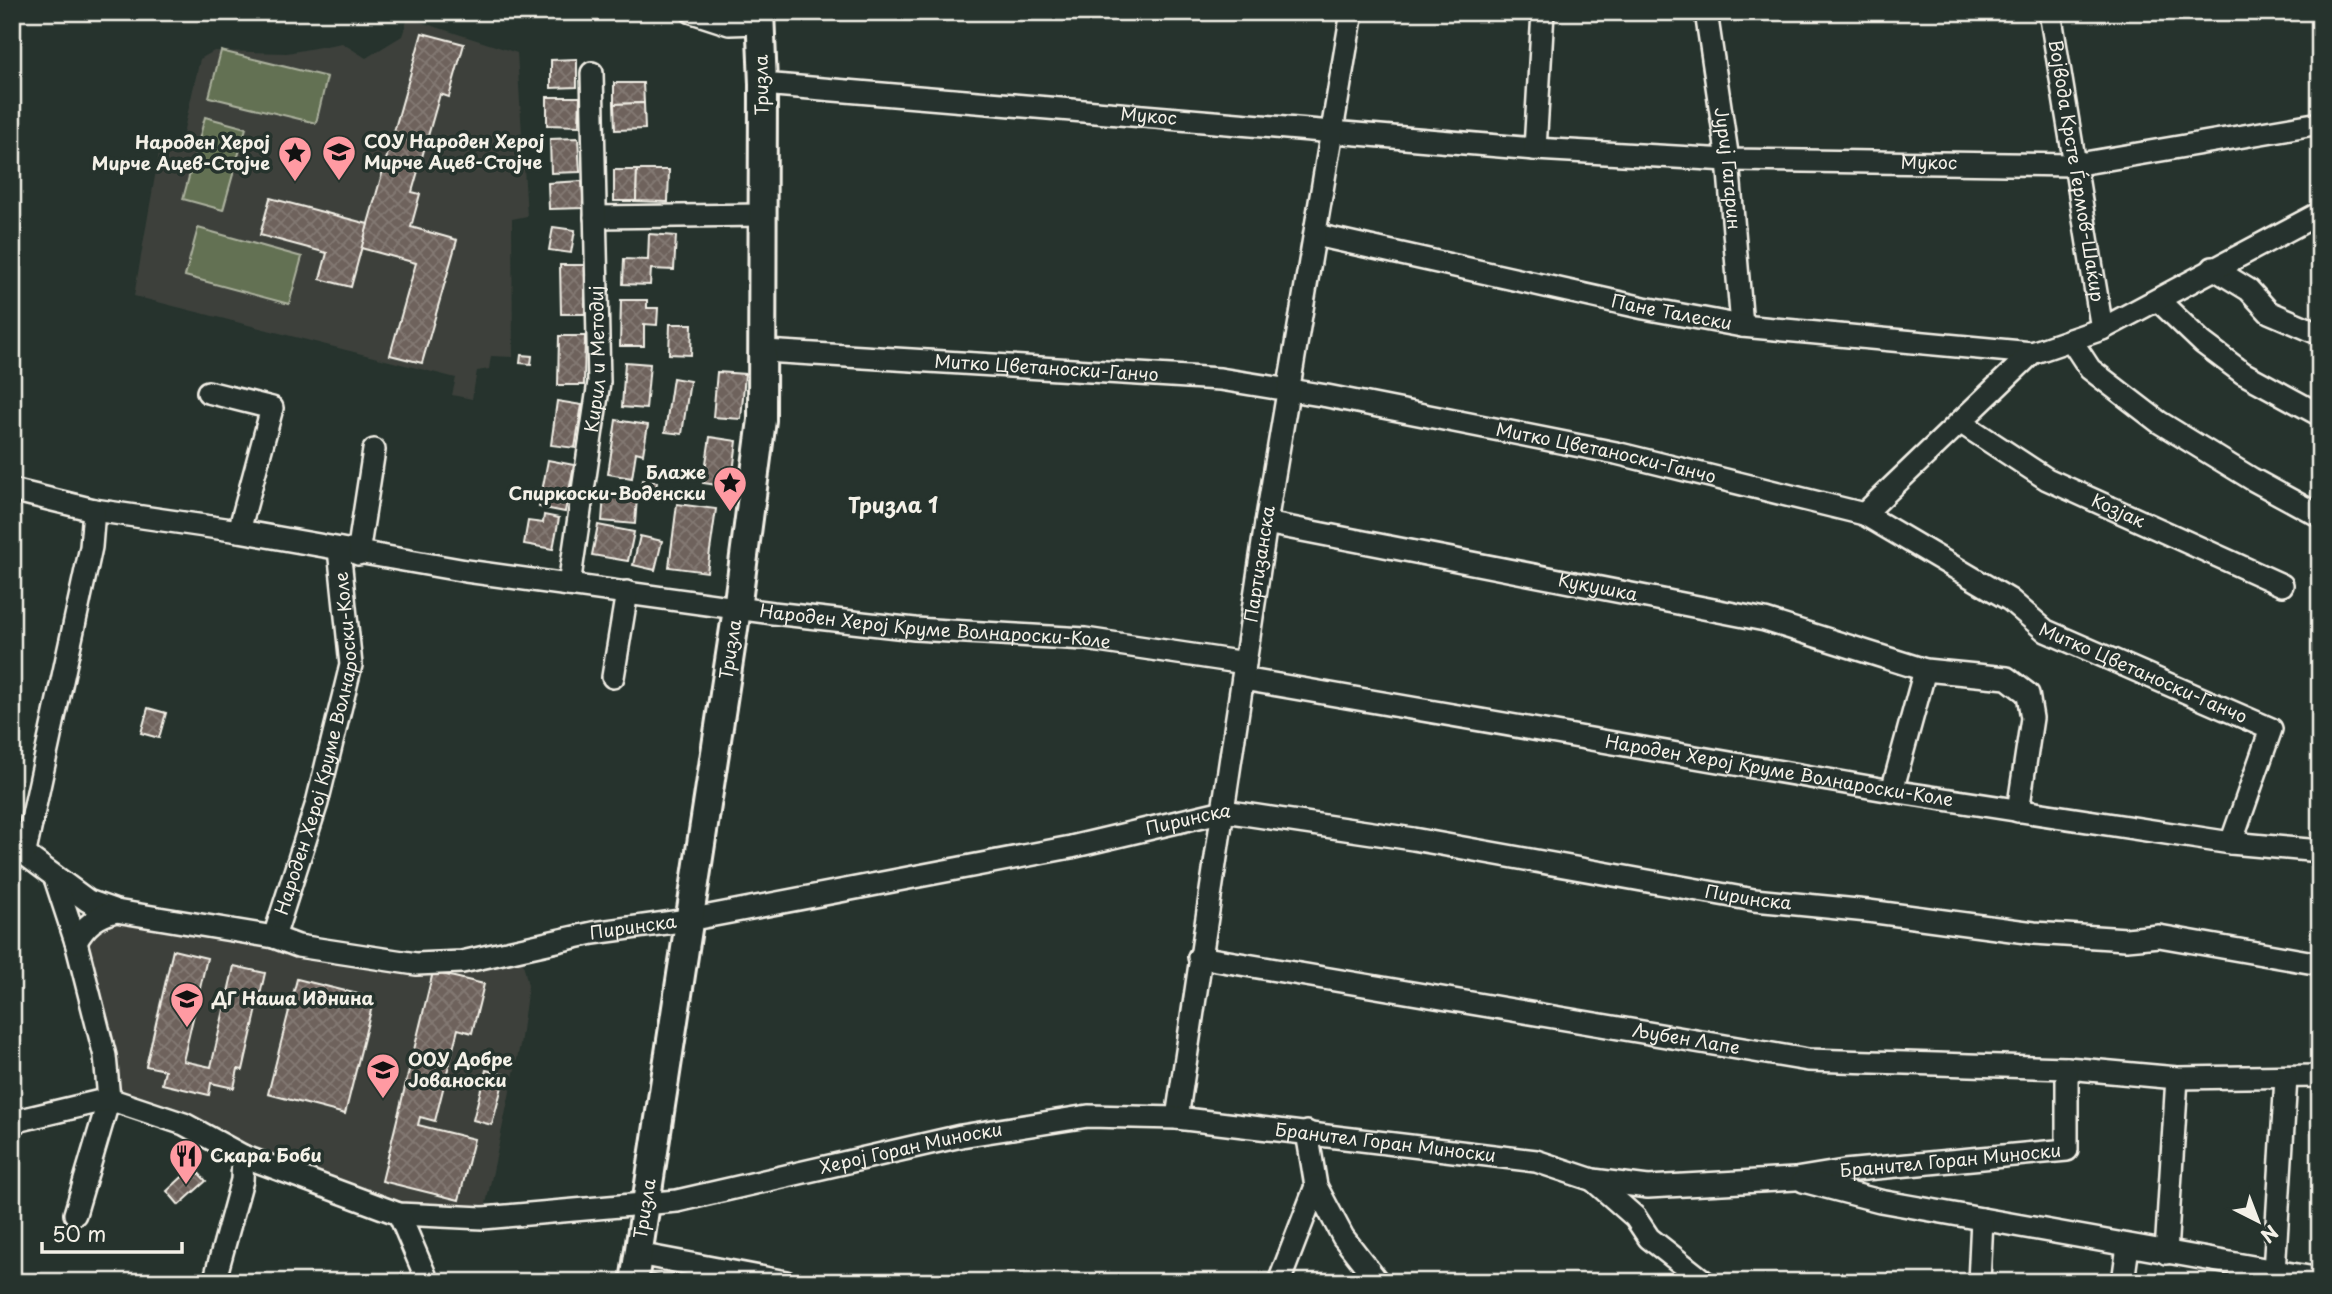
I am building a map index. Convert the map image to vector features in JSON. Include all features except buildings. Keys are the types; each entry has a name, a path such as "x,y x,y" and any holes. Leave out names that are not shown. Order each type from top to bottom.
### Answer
{"street":[{"path":"692,12 729,24 760,18"},
{"name":"Партизанска","path":"1177,1118 1266,523 1352,12"},
{"path":"1535,149 1543,12"},
{"name":"Јуриј Гагарин","path":"1706,12 1728,160 1742,326"},
{"name":"Војвода Крсте Ѓермов-Шаќир","path":"2050,12 2102,329"},
{"name":"Тризла","path":"634,1282 737,609 762,420 765,351 760,18"},
{"name":"Кирил и Методиј","path":"569,585 599,382 592,74"},
{"name":"Мукос","path":"763,84 1535,149 1728,160 2073,165 2320,123"},
{"path":"1864,514 2032,353 2102,329 2320,213"},
{"path":"595,217 763,215"},
{"name":"Пане Талески","path":"1316,234 1644,308 1742,326 2032,353"},
{"path":"2213,268 2249,290 2269,312 2320,334"},
{"path":"2158,300 2203,343 2243,373 2320,415"},
{"path":"2071,340 2090,369 2159,422 2252,479 2320,516"},
{"name":"Митко Цветаноски-Ганчо","path":"765,351 1220,379 1288,389 1616,453 1864,514 2010,600 2046,631 2271,729 2231,844"},
{"path":"208,392 272,408 239,531"},
{"name":"Козјак","path":"1960,422 2047,479 2282,585"},
{"name":"Народен Херој Круме Волнароски-Коле","path":"274,937 317,803 351,664 348,551 374,450"},
{"name":"Народен Херој Круме Волнароски-Коле","path":"12,490 94,510 737,609 915,629 1085,639 1892,791 2231,844 2320,851"},
{"path":"75,1214 109,1099 105,1056 76,942 55,878 19,849 91,547 94,510"},
{"name":"Кукушка","path":"1266,523 1765,620 1925,670 2007,678 2028,694 2032,718 2018,811"},
{"path":"613,677 627,592"},
{"path":"1892,791 1925,670"},
{"name":"Пиринска","path":"55,878 88,901 116,911 274,937 298,946 416,964 462,962 593,933 688,920 1071,846 1224,811 1413,839 1754,900 1868,911 2034,933 2126,939 2159,936 2320,964"},
{"path":"76,942 85,927 102,915 116,911"},
{"name":"Љубен Лапе","path":"1199,957 1808,1060 2067,1068 2178,1077 2320,1076"},
{"name":"Бранител Горан Миноски","path":"1177,1118 1536,1161 1593,1181 1648,1187 1795,1179 1844,1171 2067,1150 2067,1068"},
{"path":"2166,1253 2178,1077"},
{"path":"2274,1272 2286,1078"},
{"path":"12,1122 109,1099"},
{"name":"Херој Горан Миноски","path":"109,1099 184,1124 243,1156 399,1214 483,1218 677,1201 961,1136 1088,1116 1177,1118"},
{"path":"1307,1132 1316,1186 1343,1237 1378,1282"},
{"path":"215,1282 242,1180 243,1156"},
{"name":"Бранител Горан Миноски","path":"1795,1179 1880,1200 2320,1279"},
{"name":"Бранител Горан Миноски","path":"1593,1181 1635,1217 1649,1238 1705,1282"},
{"path":"1279,1282 1316,1186"},
{"path":"399,1214 428,1282"},
{"path":"1979,1282 1982,1219"},
{"path":"2123,1282 2127,1246"},
{"path":"638,1254 786,1282"}],"shaded area":[{"name":"СОУ Народен Херој Мирче Ацев-Стојче","path":"408,18 517,53 527,216 512,219 513,357 491,356 489,369 477,371 472,399 452,395 456,378 134,296 161,142 180,147 200,59 214,51 287,53 342,43 366,58 402,36"},
{"name":"ООУ Добре Јованоски","path":"102,915 365,957 520,949 528,986 520,1045 483,1218 399,1214 109,1099 91,1002 85,927"}],"green space":[{"path":"221,51 327,77 316,123 209,97"},
{"path":"205,117 246,128 223,210 183,199"},
{"path":"198,228 302,257 289,304 185,276"},
{"path":"685,1261 786,1282 680,1282"}],"place":[{"name":"СОУ Народен Херој Мирче Ацев-Стојче","path":"339,182"},
{"name":"Народен Херој Мирче Ацев-Стојче","path":"295,183"},
{"name":"Блаже Спиркоски-Воденски","path":"730,513"},
{"name":"ДГ Наша Иднина","path":"187,1029"},
{"name":"ООУ Добре Јованоски","path":"383,1100"},
{"name":"Скара Боби","path":"186,1186"}],"district":[{"name":"Тризла 1","path":"893,506"}]}
